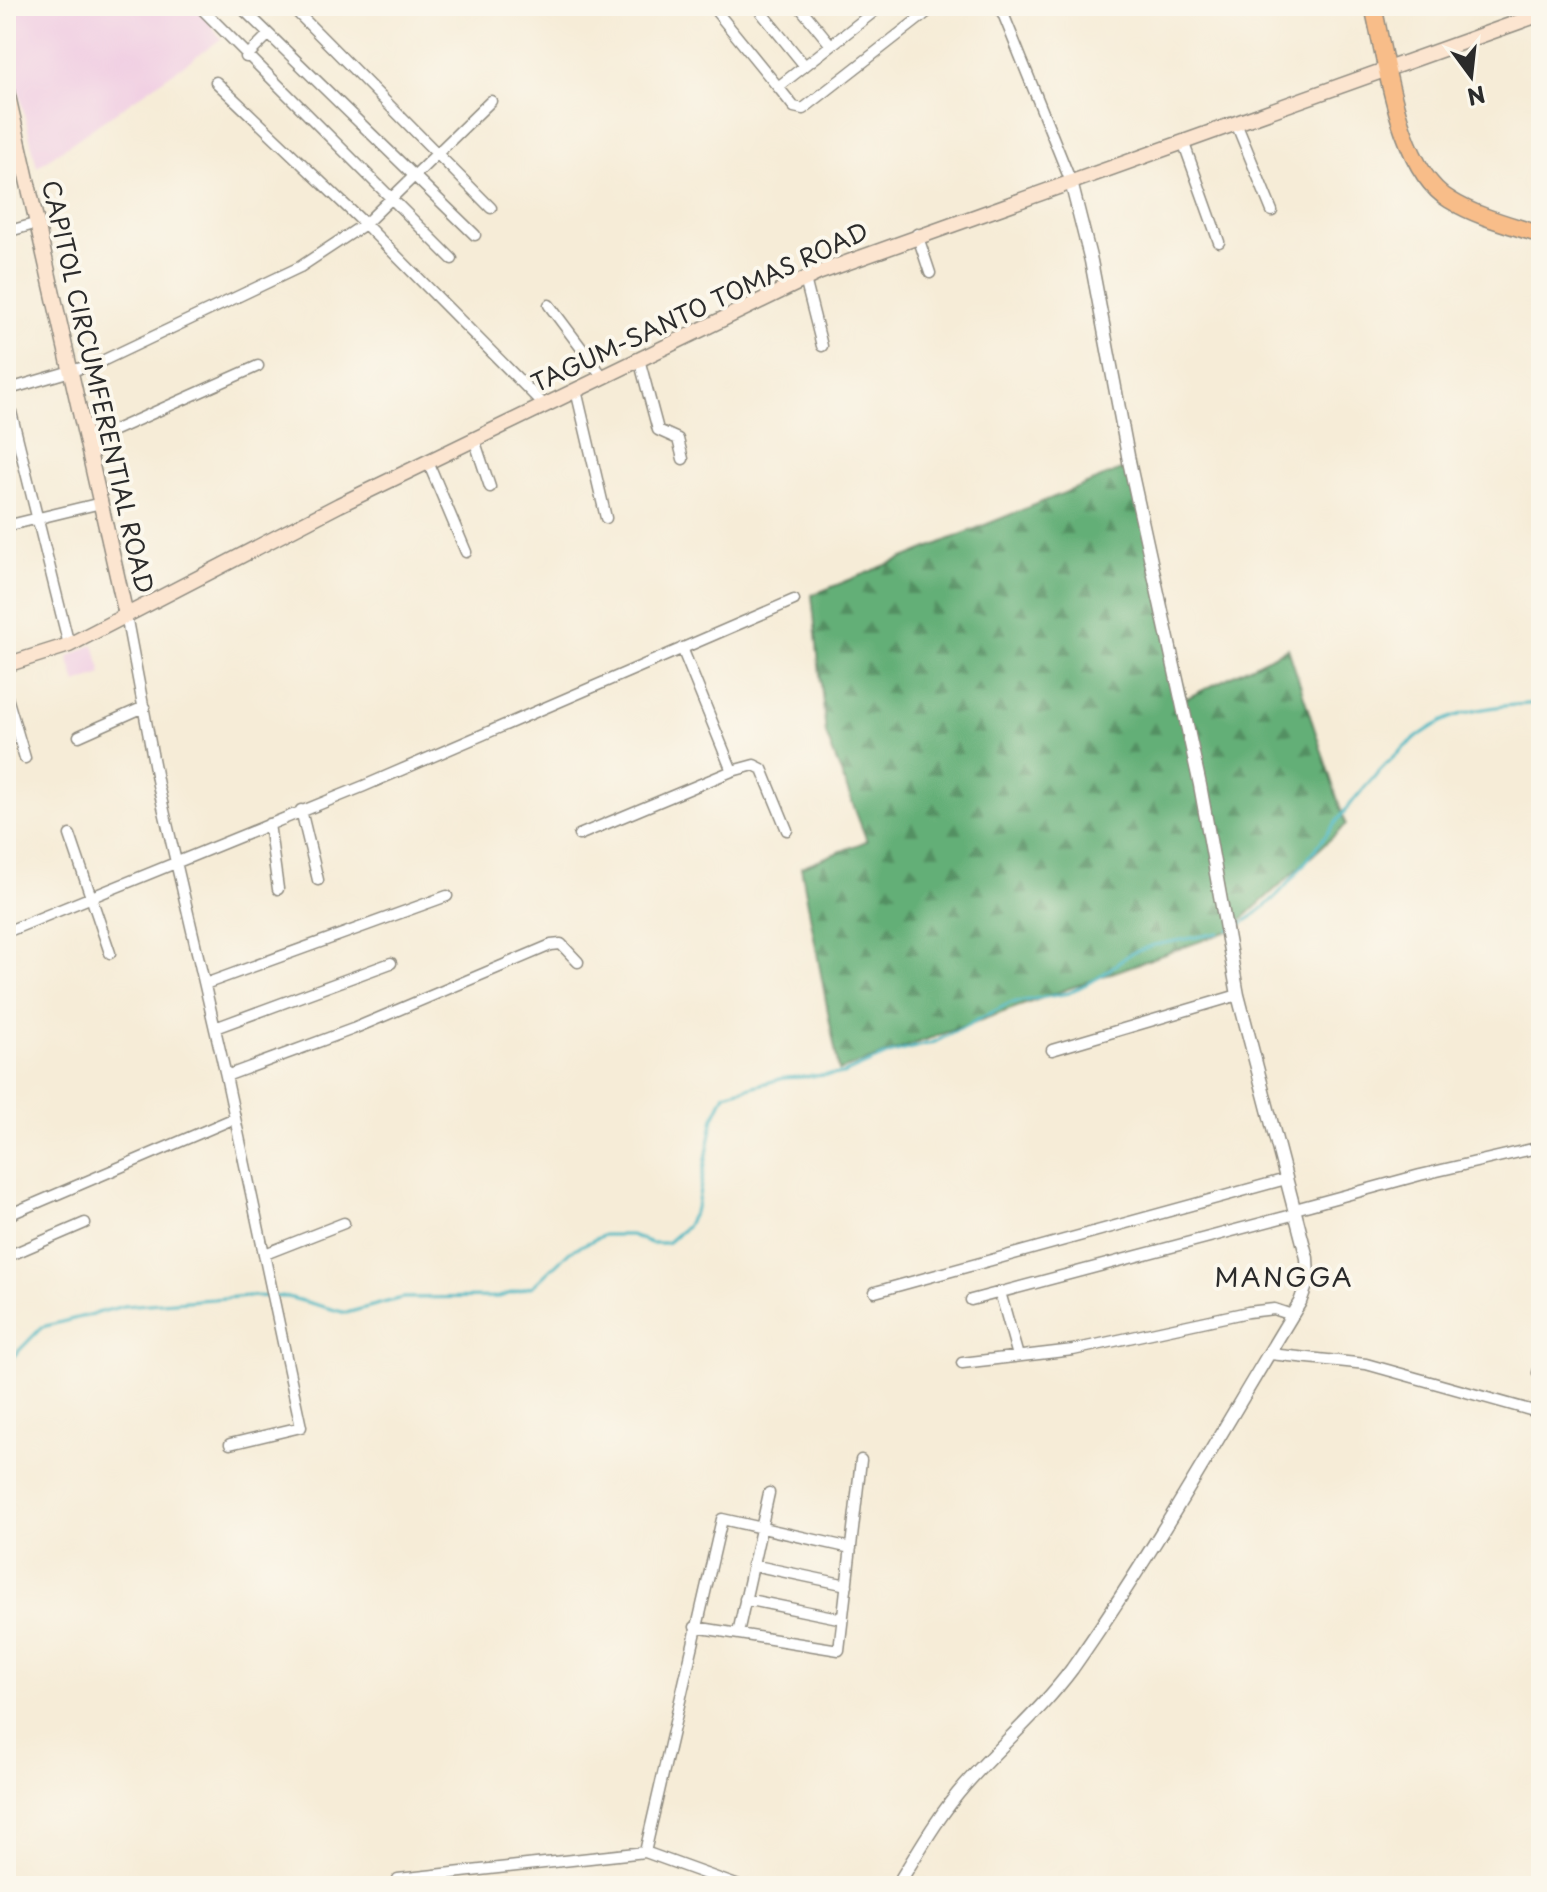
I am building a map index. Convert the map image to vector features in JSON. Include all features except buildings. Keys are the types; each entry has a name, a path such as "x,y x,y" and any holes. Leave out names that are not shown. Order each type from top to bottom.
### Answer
{"main road":[{"path":"1373,6 1410,149 1435,189 1465,208 1541,235"},
{"name":"TAGUM-SANTO TOMAS ROAD","path":"126,615 474,439 805,279 917,234 1541,14"},
{"name":"CAPITOL CIRCUMFERENTIAL ROAD","path":"6,87 126,615 69,645 6,665"}],"street":[{"path":"199,6 246,57 452,259"},
{"path":"291,6 491,208"},
{"path":"712,6 794,107 803,109 935,6"},
{"path":"756,6 805,66"},
{"path":"799,6 831,45"},
{"path":"778,87 881,6"},
{"path":"897,1886 932,1829 965,1785 1022,1729 1072,1669 1157,1539 1270,1354 1308,1280 1295,1212 1238,995 1200,785 1071,182 1000,6"},
{"path":"244,10 475,235"},
{"path":"246,57 268,35"},
{"path":"216,82 365,224 544,405"},
{"path":"69,645 6,391 73,373 300,267 365,224 491,101"},
{"path":"1236,123 1272,211"},
{"path":"1183,141 1219,242"},
{"path":"6,232 38,223"},
{"path":"917,234 930,273"},
{"path":"805,279 822,346"},
{"path":"549,305 603,377"},
{"path":"639,359 658,430 678,439 683,459"},
{"path":"88,442 258,366"},
{"path":"576,390 606,518"},
{"path":"474,439 490,487"},
{"path":"428,462 466,552"},
{"path":"6,526 101,503"},
{"path":"6,932 177,859 269,824 794,600"},
{"path":"126,615 158,785 273,1287 301,1427 230,1444"},
{"path":"682,648 732,771"},
{"path":"6,694 25,758"},
{"path":"79,736 144,707"},
{"path":"579,835 732,771 754,765 762,769 787,830"},
{"path":"301,810 318,880"},
{"path":"269,824 278,889"},
{"path":"70,835 110,953"},
{"path":"205,984 447,896"},
{"path":"226,1076 353,1029 551,945 561,944 578,962"},
{"path":"215,1028 391,963"},
{"path":"1052,1050 1238,995"},
{"path":"6,1216 235,1118"},
{"path":"971,1300 1420,1175 1541,1147"},
{"path":"875,1292 1286,1179"},
{"path":"6,1257 85,1223"},
{"path":"265,1254 344,1223"},
{"path":"1000,1292 1018,1356"},
{"path":"962,1363 1073,1350 1248,1312 1274,1309 1292,1315"},
{"path":"1270,1354 1366,1364 1541,1413"},
{"path":"1541,1362 1538,1373 1541,1379"},
{"path":"695,1627 835,1652 841,1648 861,1460"},
{"path":"738,1633 769,1493"},
{"path":"645,1852 722,1519 851,1548"},
{"path":"752,1565 847,1585"},
{"path":"745,1599 843,1619"},
{"path":"398,1879 645,1852 739,1886"}],"shaded area":[{"path":"6,6 199,6 221,39 37,167 6,37"},
{"path":"94,644 102,674 76,683 68,657"}],"green space":[{"path":"1133,465 1185,699 1288,648 1346,825 1229,931 839,1071 801,867 867,841 826,734 812,595"}],"waterway":[{"path":"1229,930 1254,915 1276,896 1358,795 1411,741 1460,714 1541,703"},
{"path":"6,1364 42,1327 124,1306 249,1296 288,1297 346,1313 402,1298 499,1297 533,1286 570,1251 604,1235 631,1235 651,1243 667,1243 686,1227 697,1206 714,1117 725,1094 784,1078 843,1074 889,1054 935,1042 1010,1003 1069,993 1098,978 1130,954 1154,945 1219,933"}],"district":[{"name":"MANGGA","path":"1284,1278"}]}
